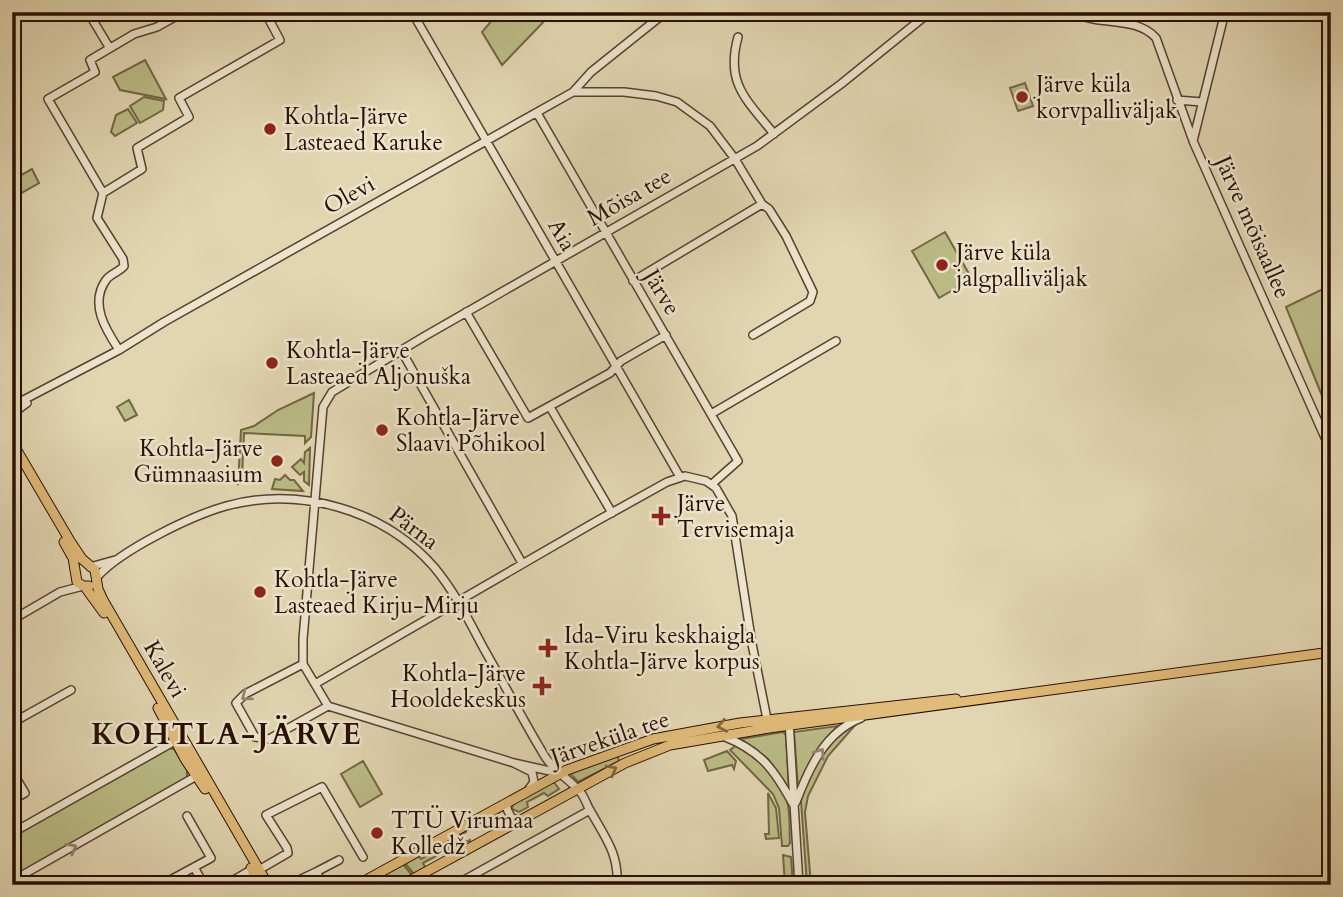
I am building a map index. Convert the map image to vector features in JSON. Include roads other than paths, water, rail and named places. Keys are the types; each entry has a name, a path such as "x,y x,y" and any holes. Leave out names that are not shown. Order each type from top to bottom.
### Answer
{"main road":[{"name":"Kalevi","path":"12,442 70,541 94,570 99,593 189,750 199,774"},
{"name":"Kalevi","path":"12,453 73,558 77,582 84,586 110,622 175,741 199,774 255,870 268,885"},
{"path":"76,573 82,566 90,566"},
{"path":"84,586 92,585 96,579"},
{"path":"1020,694 1331,652"},
{"name":"Järveküla tee","path":"789,721 803,724 864,717 1020,694"},
{"name":"Järveküla tee","path":"357,885 560,774 653,739 789,721 814,714 935,700 1020,694"},
{"name":"Järveküla tee","path":"402,885 579,791 625,762 657,749 768,724"},
{"name":"Kalevi","path":"255,870 260,885"}],"street":[{"path":"89,12 109,47"},
{"path":"119,350 100,318 100,299 105,281 124,266 123,260 97,218 103,193 48,99 94,72 90,60 109,47 134,34 157,27 184,12"},
{"path":"103,193 142,169 137,148 189,117 179,98 280,40 265,12"},
{"name":"Aia","path":"412,12 682,477"},
{"name":"Olevi","path":"12,406 119,350 164,322 573,92 591,72 666,12"},
{"name":"Mõisa tee","path":"314,501 324,407 332,392 466,312 735,159 774,134 930,12"},
{"path":"1073,12 1085,17 1140,26 1150,31 1156,38 1193,141"},
{"name":"Järve mõisaallee","path":"1226,12 1193,141 1331,451"},
{"path":"738,37 734,52 736,82 774,134"},
{"path":"573,92 633,93 677,102 710,126 735,159 762,204 769,209 786,236 813,296 802,307 753,335"},
{"path":"1177,100 1202,102"},
{"name":"Järve","path":"537,113 738,461 712,484"},
{"path":"633,281 762,204"},
{"path":"466,312 528,418 610,373 626,358 666,335"},
{"path":"711,414 836,341"},
{"path":"401,350 522,563"},
{"name":"Olevi","path":"12,414 38,394"},
{"path":"550,407 612,513"},
{"path":"314,684 522,563 682,477 712,484 728,507 735,528 752,644 768,724"},
{"name":"Pärna","path":"96,579 116,560 205,512 235,504 268,499 314,501 345,509 379,523 424,557 443,579 458,600 545,757 579,791"},
{"path":"314,501 303,664 328,706 514,763 560,774"},
{"name":"Pärna","path":"90,566 116,560"},
{"path":"60,592 76,573"},
{"path":"12,620 60,592 84,586"},
{"path":"303,664 245,694 236,703 246,724 255,737 269,739 328,706"},
{"path":"12,723 71,690"},
{"path":"794,806 812,766 832,737 845,724 864,717"},
{"path":"789,721 799,885"},
{"path":"722,736 746,747 768,764 794,806"},
{"path":"12,833 175,741 183,743 189,750"},
{"path":"514,763 530,770 533,775 532,786 522,795"},
{"path":"12,771 25,793 12,800"},
{"path":"12,881 199,774"},
{"path":"225,885 286,856 288,850 266,815 322,787 363,857"},
{"path":"579,791 613,852 618,866 617,885"},
{"path":"507,803 508,814 519,821"},
{"path":"455,885 590,810"},
{"path":"161,885 211,858 187,816"},
{"path":"295,882 339,860"},
{"path":"194,867 204,885"},
{"path":"316,872 324,885"}],"place":[{"name":"Järve küla korvpalliväljak","path":"1022,97"},
{"name":"Kohtla-Järve Lasteaed Karuke","path":"270,129"},
{"name":"Järve küla jalgpalliväljak","path":"942,265"},
{"name":"Kohtla-Järve Lasteaed Aljonuška","path":"272,363"},
{"name":"Kohtla-Järve Slaavi Põhikool","path":"382,430"},
{"name":"Kohtla-Järve Gümnaasium","path":"277,461"},
{"name":"Järve Tervisemaja","path":"661,516"},
{"name":"Kohtla-Järve Lasteaed Kirju-Mirju","path":"260,592"},
{"name":"Ida-Viru keskhaigla Kohtla-Järve korpus","path":"548,648"},
{"name":"Kohtla-Järve Hooldekeskus","path":"542,686"},
{"name":"TTÜ Virumaa Kolledž","path":"377,833"}],"district":[{"name":"KOHTLA-JÄRVE","path":"227,734"}]}
